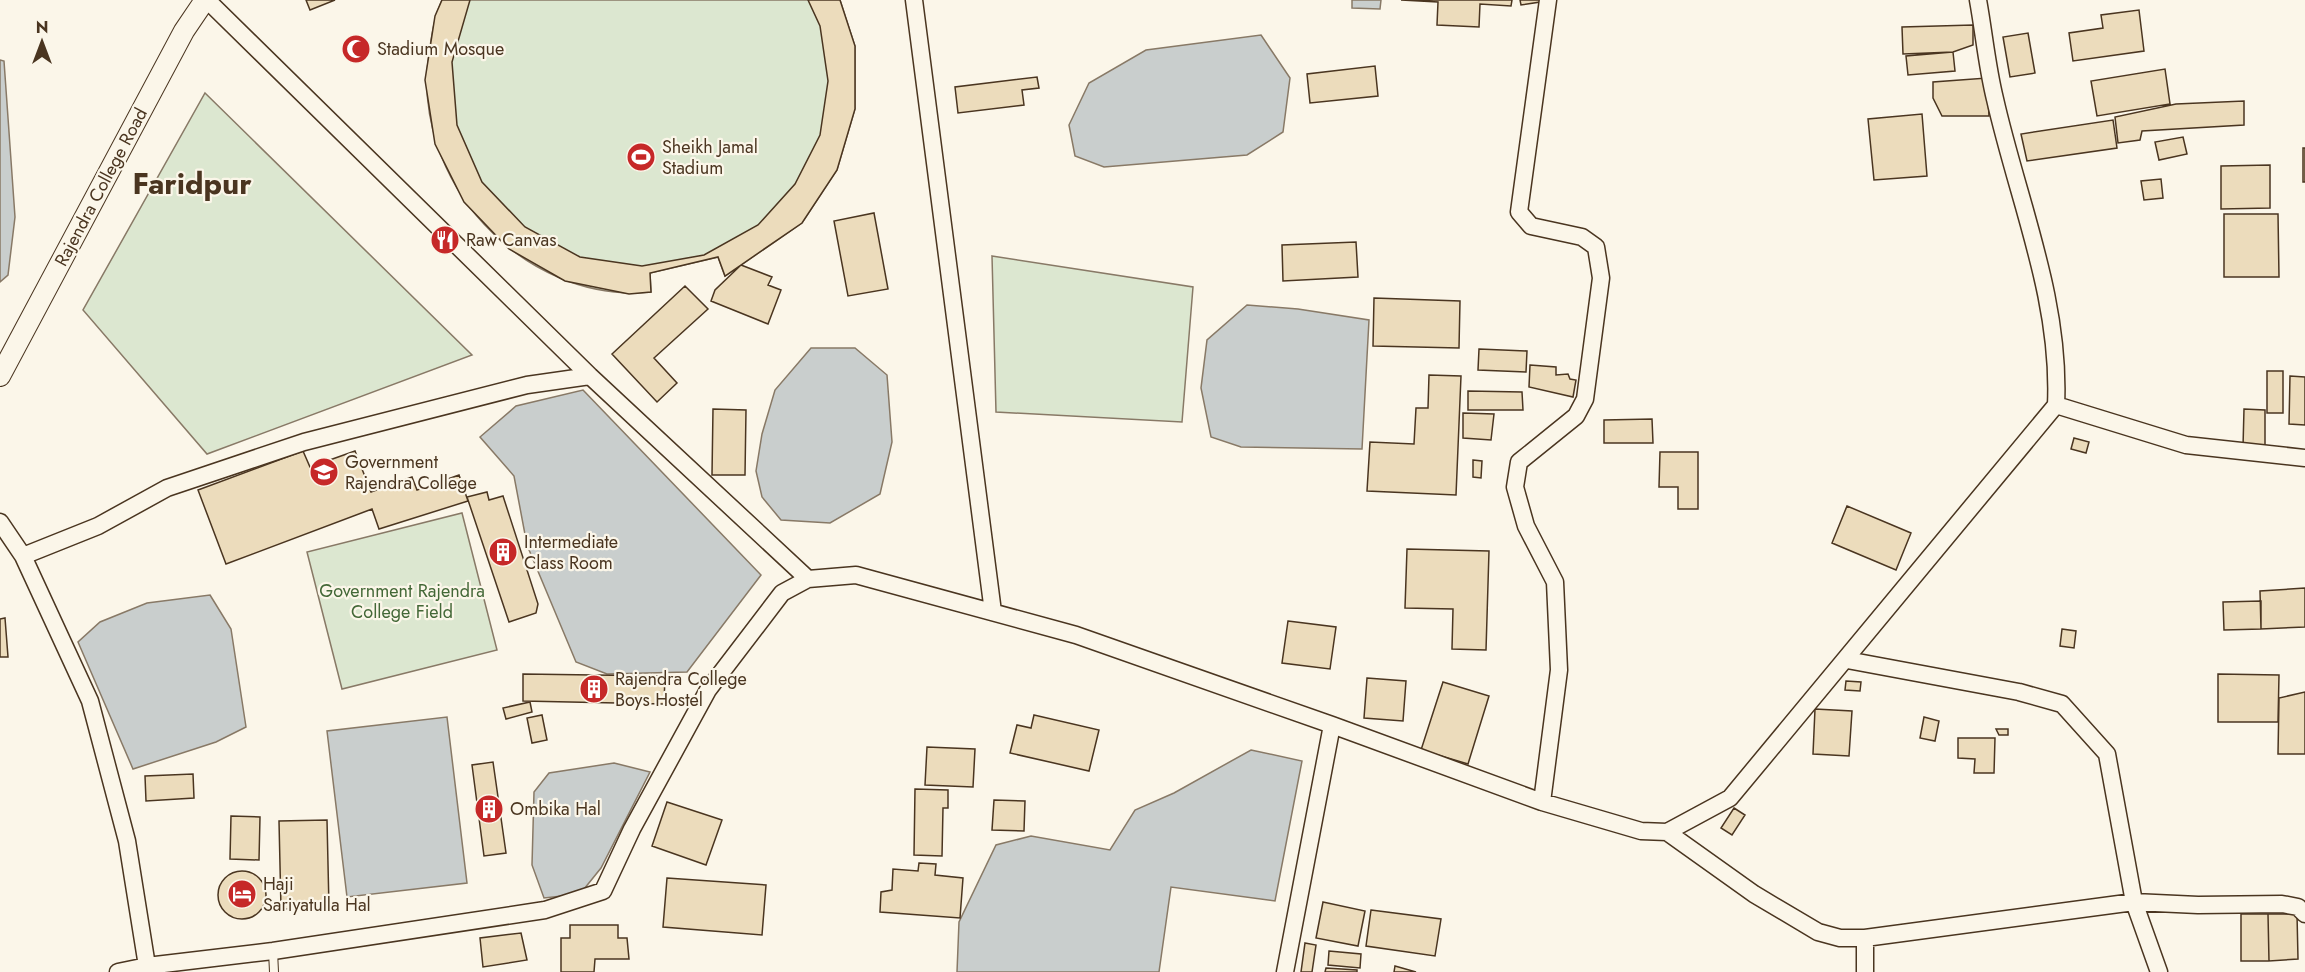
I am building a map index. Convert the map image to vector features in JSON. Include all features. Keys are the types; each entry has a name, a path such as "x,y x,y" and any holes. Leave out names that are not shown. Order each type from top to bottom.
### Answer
{"street":[{"name":"Rajendra College Road","path":"0,376 184,31 206,0"},
{"path":"206,0 590,376 807,579"},
{"path":"914,0 993,612"},
{"path":"1542,802 1559,670 1555,582 1526,526 1515,487 1519,462 1551,433 1576,416 1585,399 1601,278 1596,247 1582,237 1531,226 1519,212 1548,0"},
{"path":"118,972 545,910 603,891 632,829 708,690 782,593 807,579 856,574 1076,635 1332,724 1542,802 1641,831 1667,832 1730,798 1847,660 2056,405 2058,370 2044,276 1994,98 1978,0"},
{"path":"22,556 98,526 167,488 304,442 527,385 590,376"},
{"path":"2056,405 2186,445 2305,458"},
{"path":"0,522 22,556 90,700 127,841 147,966"},
{"path":"1847,660 2019,692 2062,704 2107,754 2133,902 2159,972"},
{"path":"1284,972 1332,724"},
{"path":"1667,832 1754,894 1818,932 1840,938 1865,938 2133,902 2198,905 2282,904 2298,907 2305,914"},
{"path":"1865,938 1865,972"}],"lane":[{"path":"273,951 274,972"}],"green space":[{"name":"Sheikh Jamal Stadium","path":"442,0 840,0 855,46 855,109 837,170 802,223 725,276 718,257 650,273 651,292 603,290 559,277 519,255 484,224 457,187 437,145 428,100 429,53 435,19"},
{"path":"205,93 472,355 207,454 83,310"},
{"path":"992,256 1193,287 1182,422 996,412"},
{"name":"Government Rajendra College Field","path":"462,513 497,650 342,689 307,552"}],"shaded area":[{"path":"1352,0 1381,0 1380,9 1352,8"},
{"path":"1261,35 1290,78 1283,132 1247,155 1104,167 1075,156 1069,125 1089,83 1146,50"},
{"path":"0,60 4,61 15,217 8,275 0,282"},
{"path":"1247,305 1298,309 1369,320 1362,449 1241,447 1211,437 1201,388 1207,340"},
{"path":"811,348 855,348 887,375 892,442 880,494 830,523 781,520 762,497 756,471 762,434 775,390"},
{"path":"583,390 761,575 687,672 607,674 576,662 527,545 514,476 480,437 516,406"},
{"path":"210,595 231,629 246,727 216,742 133,769 78,642 100,622 147,603"},
{"path":"447,717 467,883 347,897 327,731"},
{"path":"1251,750 1302,761 1275,901 1171,887 1159,972 957,972 959,922 996,845 1031,836 1110,850 1135,810 1174,793"},
{"path":"614,763 650,772 601,868 580,894 544,898 532,865 534,792 549,773"}],"building":[{"path":"306,0 335,0 310,10"},
{"path":"442,0 470,0 452,62 457,125 482,182 525,227 580,257 642,266 704,255 758,225 795,184 820,135 828,81 820,26 808,0 840,0 855,46 855,109 837,170 802,223 725,276 718,257 650,273 651,292 629,294 565,281 509,249 464,202 435,144 425,80 435,16"},
{"path":"1401,0 1512,0 1511,6 1480,4 1479,27 1437,25 1438,2"},
{"path":"1520,0 1540,0 1540,2 1521,5"},
{"path":"2139,10 2144,51 2073,61 2069,33 2103,28 2101,15"},
{"path":"1973,25 1973,45 1953,52 1903,54 1902,27"},
{"path":"2028,33 2035,73 2010,77 2003,37"},
{"path":"1953,52 1955,71 1908,75 1906,56"},
{"path":"1375,66 1378,96 1310,103 1307,74"},
{"path":"2165,69 2170,104 2097,116 2091,81"},
{"path":"1037,77 1039,88 1022,90 1024,105 958,113 955,87"},
{"path":"1987,78 1989,116 1942,116 1933,98 1933,82"},
{"path":"2244,101 2244,125 2142,131 2140,140 2118,143 2115,117 2176,104"},
{"path":"1922,114 1927,176 1874,180 1868,119"},
{"path":"2113,120 2117,148 2027,161 2021,134"},
{"path":"2183,137 2187,154 2159,160 2155,142"},
{"path":"2303,148 2305,148 2305,182 2303,182"},
{"path":"2270,165 2270,208 2221,209 2221,166"},
{"path":"2161,179 2163,198 2144,200 2141,181"},
{"path":"874,213 888,289 848,296 834,221"},
{"path":"2224,214 2278,214 2279,277 2224,277"},
{"path":"1356,242 1358,277 1283,281 1282,245"},
{"path":"741,265 772,277 768,285 781,290 768,324 711,301 715,290"},
{"path":"685,286 708,309 654,358 677,383 657,402 612,354"},
{"path":"1374,298 1460,301 1459,348 1373,346"},
{"path":"1479,349 1527,351 1526,372 1478,370"},
{"path":"1530,365 1556,367 1556,375 1568,374 1570,379 1576,380 1573,397 1529,387"},
{"path":"2267,371 2283,371 2283,413 2267,413"},
{"path":"1429,375 1461,376 1456,495 1367,491 1370,442 1414,444 1416,408 1428,408"},
{"path":"2290,376 2305,377 2305,425 2289,424"},
{"path":"1468,391 1522,392 1523,410 1468,410"},
{"path":"713,409 746,410 745,475 712,475"},
{"path":"2244,409 2265,410 2265,447 2243,447"},
{"path":"1463,413 1494,414 1491,440 1463,438"},
{"path":"1652,419 1653,443 1604,443 1604,420"},
{"path":"2074,438 2089,442 2086,453 2071,449"},
{"path":"303,451 310,467 355,451 371,492 412,477 417,490 459,475 468,501 379,529 372,509 226,564 198,490"},
{"path":"1660,452 1698,452 1698,509 1678,509 1678,487 1659,487"},
{"path":"1473,460 1482,461 1481,478 1473,477"},
{"name":"Intermediate Class Room","path":"487,492 489,500 503,496 538,604 536,613 509,622 467,497"},
{"path":"1847,506 1911,533 1896,570 1832,543"},
{"path":"1407,549 1489,551 1486,650 1452,649 1453,609 1405,608"},
{"path":"2305,588 2305,627 2261,629 2260,591"},
{"path":"2261,601 2261,629 2224,630 2223,602"},
{"path":"5,618 8,657 0,657 0,619"},
{"path":"1288,621 1336,627 1330,669 1282,663"},
{"path":"2062,629 2076,631 2074,648 2060,646"},
{"name":"Rajendra College Boys Hostel","path":"523,674 665,676 664,704 523,701"},
{"path":"2218,674 2279,675 2278,722 2218,722"},
{"path":"1367,678 1406,681 1403,721 1364,718"},
{"path":"1846,681 1861,682 1860,691 1845,690"},
{"path":"1443,682 1489,696 1468,764 1421,750"},
{"path":"2305,692 2305,754 2278,754 2279,698"},
{"path":"530,702 532,712 506,719 503,708"},
{"path":"1815,709 1852,711 1849,756 1813,754"},
{"path":"542,715 547,740 532,743 527,718"},
{"path":"1034,715 1099,730 1089,771 1010,753 1017,725 1031,728"},
{"path":"1924,717 1939,721 1935,741 1920,738"},
{"path":"1996,729 2008,729 2008,735 1999,735"},
{"path":"1958,738 1995,738 1994,773 1974,773 1975,759 1958,758"},
{"path":"927,747 975,749 973,787 925,785"},
{"name":"Ombika Hal","path":"493,762 506,853 484,856 472,765"},
{"path":"193,774 194,798 146,801 145,776"},
{"path":"915,789 948,790 948,808 943,808 942,856 914,855"},
{"path":"994,800 1025,801 1024,831 992,830"},
{"path":"667,802 722,820 706,865 652,846"},
{"path":"1734,808 1745,815 1732,835 1721,828"},
{"path":"231,816 260,817 259,860 230,859"},
{"path":"327,820 329,908 281,909 279,821"},
{"path":"919,863 936,864 935,875 963,878 960,918 880,912 881,892 892,890 893,869 918,871"},
{"name":"Haji Sariyatulla Hal","path":"242,871 259,878 266,895 259,912 242,919 225,912 218,895 225,878"},
{"path":"667,878 766,885 762,935 663,927"},
{"path":"1323,902 1365,911 1358,946 1316,938"},
{"path":"1371,910 1441,919 1435,956 1366,946"},
{"path":"2241,914 2268,914 2269,961 2241,961"},
{"path":"2268,914 2297,914 2298,959 2269,961"},
{"path":"570,925 618,925 618,938 627,938 629,959 595,959 594,972 561,972 561,938 570,938"},
{"path":"521,933 527,960 483,967 480,938"},
{"path":"1305,943 1316,945 1312,972 1301,972"},
{"path":"1329,951 1361,954 1360,968 1328,965"},
{"path":"1395,966 1416,972 1394,972"},
{"path":"1326,968 1357,970 1357,972 1325,972"}],"place":[{"name":"Stadium Mosque","path":"356,49"},
{"name":"Sheikh Jamal Stadium","path":"641,157"},
{"name":"Raw Canvas","path":"445,240"},
{"name":"Government Rajendra College","path":"324,472"},
{"name":"Intermediate Class Room","path":"503,552"},
{"name":"Rajendra College Boys Hostel","path":"594,689"},
{"name":"Ombika Hal","path":"489,809"},
{"name":"Haji Sariyatulla Hal","path":"242,894"}],"district":[{"name":"Faridpur","path":"192,184"}]}
